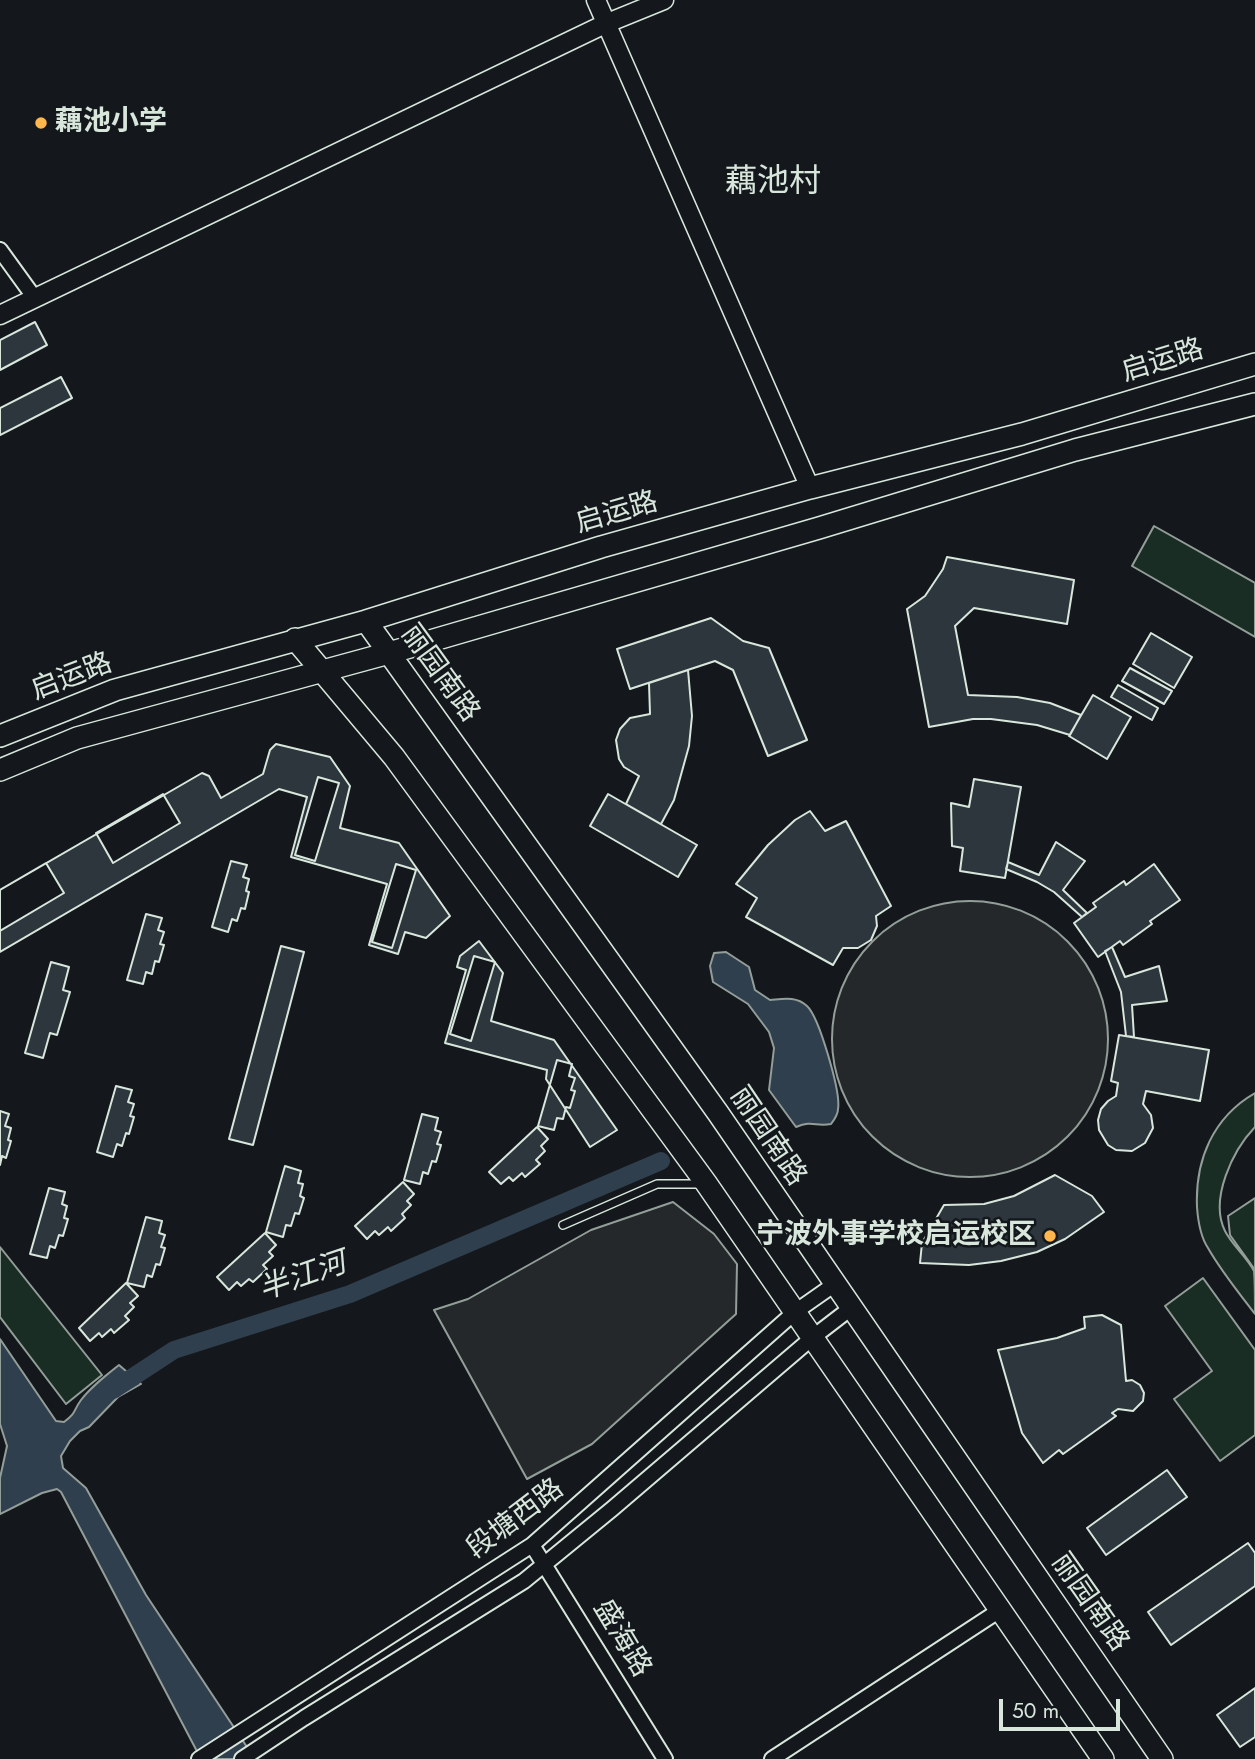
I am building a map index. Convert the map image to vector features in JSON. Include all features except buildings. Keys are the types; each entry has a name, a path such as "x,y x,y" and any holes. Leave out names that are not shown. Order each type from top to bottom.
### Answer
{"main road":[{"name":"启运路","path":"0,736 115,690 366,621 601,547 810,488 1022,434 1255,364"},
{"name":"启运路","path":"0,770 77,738 389,653 819,528 1075,450 1255,404"},
{"name":"丽园南路","path":"366,621 718,1113 1162,1759"},
{"path":"295,639 394,757 706,1184 1103,1759"}],"street":[{"path":"596,0 810,488"},
{"path":"0,315 606,24 664,0"},
{"path":"0,250 34,297"},
{"name":"段塘西路","path":"199,1759 532,1545 795,1312 835,1284"},
{"name":"段塘西路","path":"242,1759 524,1581 812,1338 852,1308"},
{"name":"盛海路","path":"532,1545 546,1563 665,1759"},
{"path":"772,1759 1000,1610"}],"lane":[{"path":"563,1225 656,1184 706,1184"}],"green space":[{"path":"1154,526 1255,583 1255,637 1132,566"},
{"path":"1255,1093 1255,1127 1232,1162 1220,1204 1225,1231 1254,1271 1255,1314 1205,1243 1200,1228 1197,1190 1203,1157 1218,1127 1228,1114"},
{"path":"1255,1198 1255,1270 1230,1235 1228,1216"},
{"path":"0,1247 102,1375 66,1404 0,1317"},
{"path":"1203,1278 1255,1350 1255,1435 1220,1461 1174,1399 1212,1371 1165,1306"}],"shaded area":[{"path":"984,901 1023,911 1035,917 1058,932 1077,951 1098,986 1106,1012 1106,1066 1098,1092 1085,1116 1068,1137 1047,1154 1023,1167 984,1177 956,1177 917,1167 905,1161 882,1146 863,1127 842,1092 834,1066 832,1025 842,986 848,974 863,951 882,932 917,911 943,903"},
{"path":"673,1202 714,1234 737,1264 736,1314 592,1444 527,1479 434,1310 468,1299 591,1230"}],"water":[{"path":"726,952 749,967 755,990 770,1000 798,1001 812,1013 823,1039 836,1087 838,1111 831,1124 806,1124 796,1127 769,1090 774,1048 769,1032 748,1004 713,982 710,966 714,953"},
{"path":"0,1339 56,1421 64,1422 68,1419 89,1391 119,1365 141,1384 118,1397 89,1427 80,1431 70,1441 61,1456 63,1468 86,1488 146,1595 255,1759 201,1759 61,1492 57,1489 42,1493 0,1514 0,1478 7,1446 0,1424"}],"waterway":[{"name":"半江河","path":"113,1390 174,1350 350,1294 661,1161"}],"place":[{"name":"藕池小学","path":"41,123"},
{"name":"宁波外事学校启运校区","path":"1050,1236"}],"district":[{"name":"藕池村","path":"773,183"}]}
